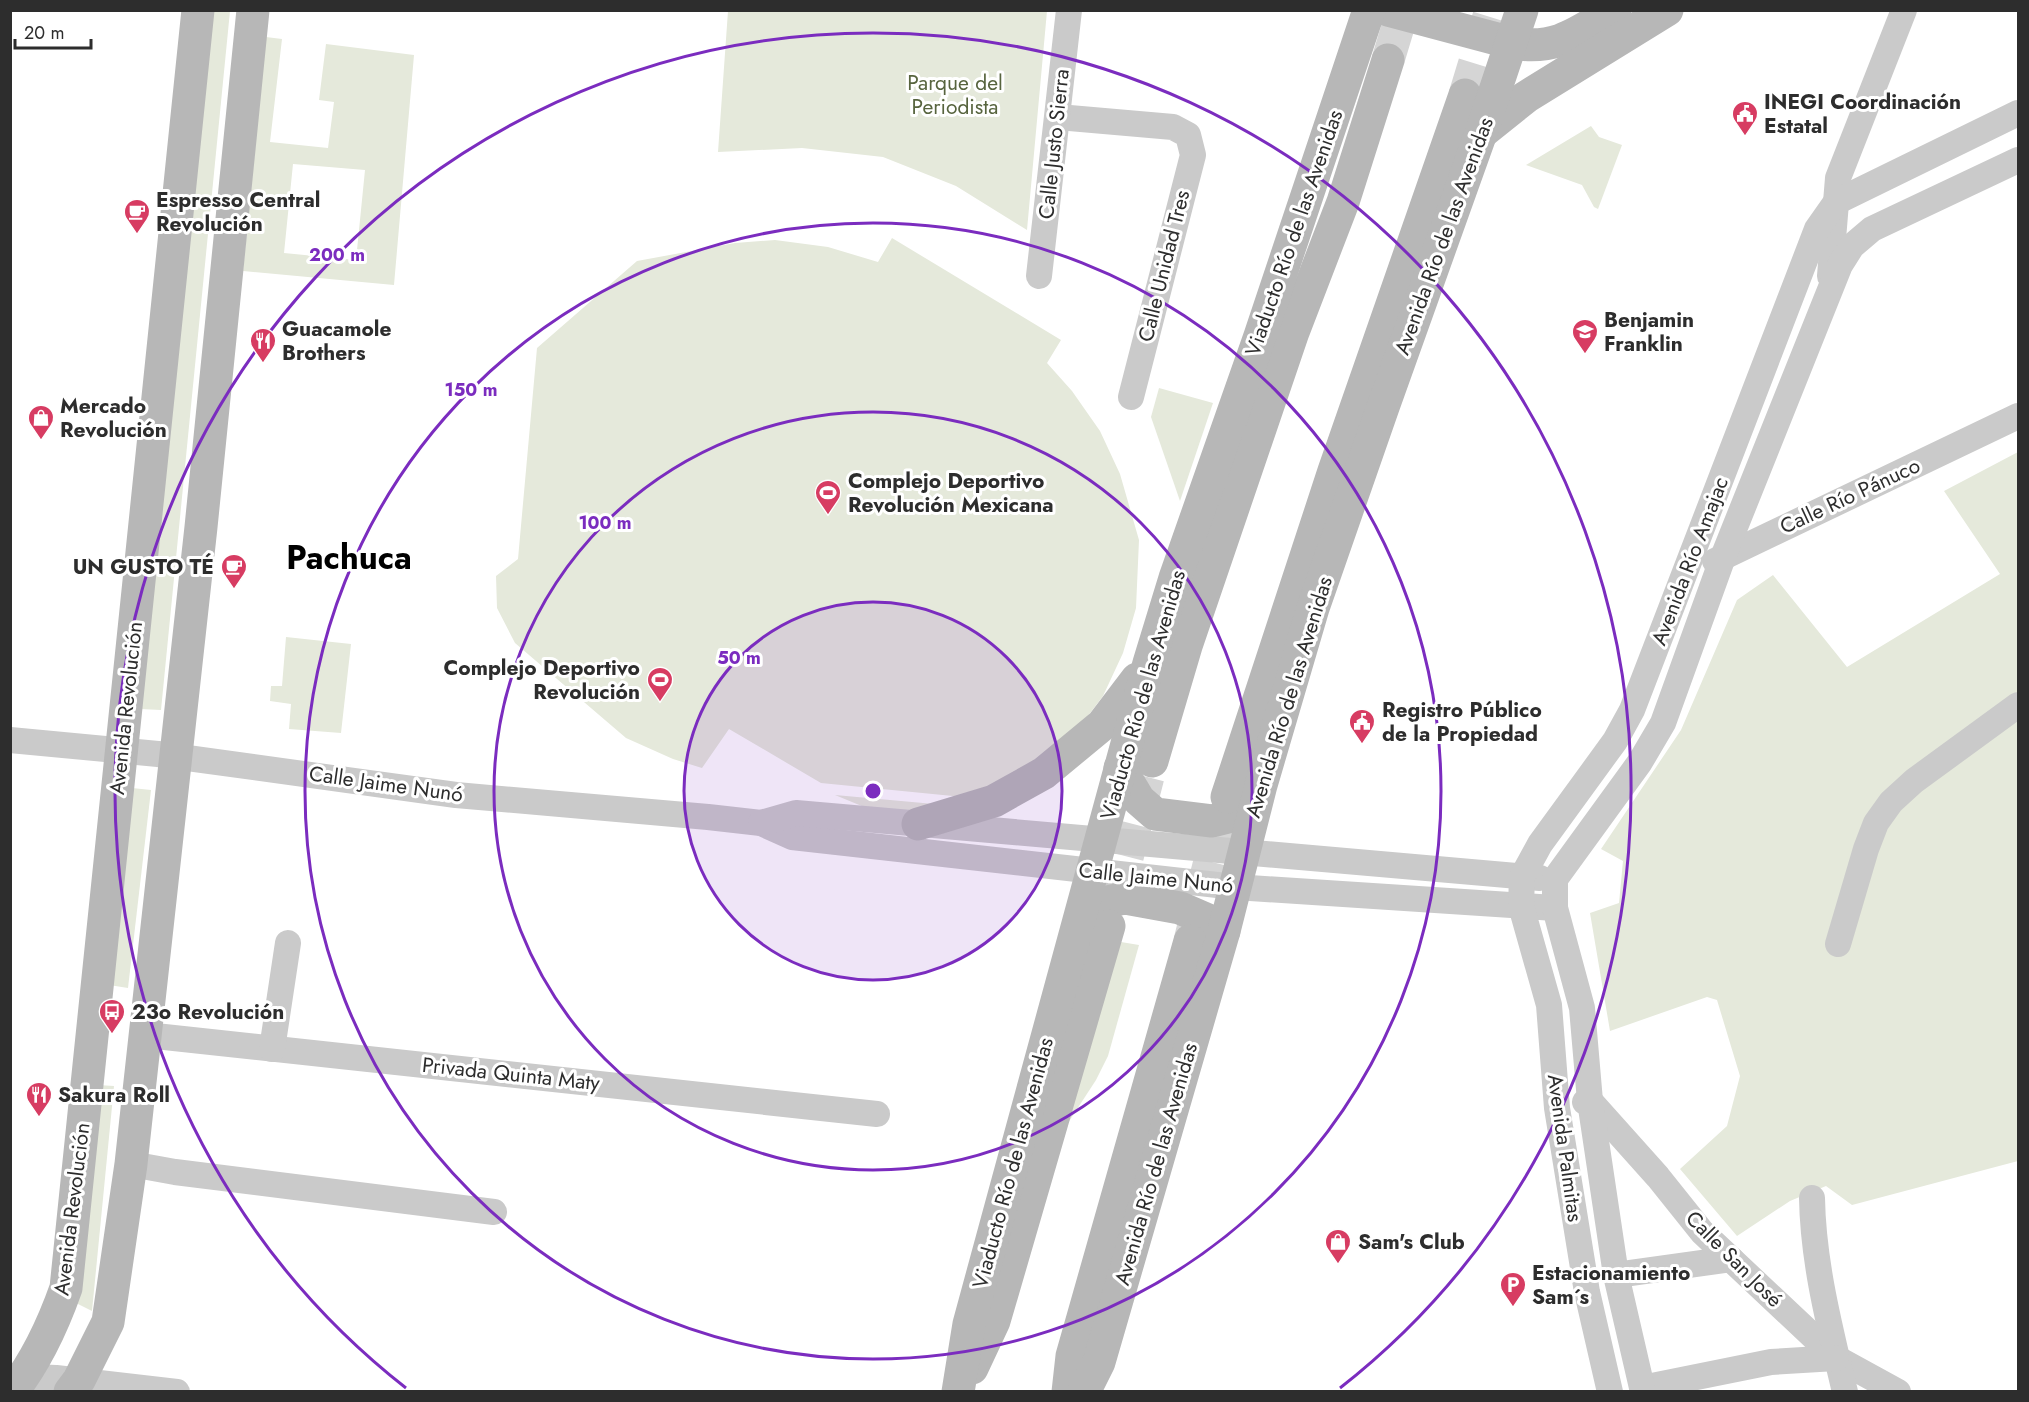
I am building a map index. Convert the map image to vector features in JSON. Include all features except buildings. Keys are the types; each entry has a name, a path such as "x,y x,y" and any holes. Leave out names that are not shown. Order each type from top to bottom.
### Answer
{"main road":[{"name":"Avenida Revolución","path":"16,1381 52,1328 66,1288 198,10"},
{"path":"75,1386 108,1322 131,1164 177,756 253,10"},
{"name":"Viaducto Río de las Avenidas","path":"959,1392 994,1321 1096,920 1098,856 1119,768 1149,663 1175,578 1369,10"},
{"path":"1388,10 1532,47 1556,42 1573,35 1615,10"},
{"name":"Avenida Río de las Avenidas","path":"1084,1392 1098,1362 1224,931 1261,785 1313,608 1481,133 1522,10"},
{"path":"1481,133 1526,97 1667,10"},
{"name":"Viaducto Río de las Avenidas","path":"1152,761 1186,646 1293,332 1343,202 1388,60"},
{"path":"1227,797 1334,471 1465,95"},
{"path":"1257,438 1243,383 1293,332"},
{"path":"1334,471 1382,409 1378,342"},
{"path":"918,824 994,801 1044,773 1102,725 1149,663"},
{"path":"1119,768 1138,800 1155,814 1176,818 1212,821 1236,815 1261,785"},
{"path":"1096,920 1102,903 1125,898 1180,908 1210,921 1224,931"},
{"path":"1068,1392 1072,1356 1190,940"}],"street":[{"name":"Calle Justo Sierra","path":"1039,276 1069,10"},
{"name":"Avenida Río Amajac","path":"1828,295 1838,178 1904,10"},
{"path":"1836,202 2019,113"},
{"name":"Calle Unidad Tres","path":"1058,117 1173,128 1188,135 1193,155 1131,397"},
{"name":"Avenida Río Amajac","path":"1555,879 1654,741 1663,723 1723,557 1840,265 1852,246 1872,229 2019,160"},
{"name":"Avenida Río Amajac","path":"1521,906 1522,877 1540,844 1615,741 1632,710 1817,229 1836,202"},
{"name":"Calle Río Pánuco","path":"1683,578 2019,416"},
{"path":"1838,944 1866,849 1876,823 1891,802 1914,781 2019,705"},
{"name":"Calle Jaime Nunó","path":"10,740 177,756 456,795 708,817 761,824 792,837 1098,856 1244,853 1555,879"},
{"name":"Calle Jaime Nunó","path":"761,824 796,813 918,824 1098,856 1235,887 1555,908"},
{"path":"1555,879 1555,908"},
{"name":"Avenida Palmitas","path":"1521,906 1549,1005 1557,1108 1587,1292 1610,1392"},
{"name":"Avenida Palmitas","path":"1555,908 1582,1008 1590,1101 1616,1275 1642,1390"},
{"path":"272,1049 288,943"},
{"name":"Privada Quinta Maty","path":"146,1035 877,1114"},
{"path":"1557,1108 1590,1101"},
{"name":"Calle San José","path":"1590,1101 1658,1177 1702,1232 1836,1358 1898,1392"},
{"path":"131,1164 175,1172 494,1212"},
{"path":"1812,1198 1812,1235 1836,1358 1845,1392"},
{"path":"1616,1275 1731,1259"},
{"path":"1642,1390 1771,1362 1836,1358"},
{"path":"16,1381 177,1392"}],"green space":[{"path":"209,11 230,11 161,710 140,709"},
{"name":"Parque del Periodista","path":"728,11 1047,11 1027,230 956,186 883,157 802,148 718,152"},
{"path":"266,37 282,39 270,142 328,148 334,102 319,100 326,44 414,55 394,285 243,271","holes":["293,164 365,170 356,260 284,253"]},
{"path":"1591,126 1599,137 1622,145 1598,209 1594,207 1582,185 1526,165"},
{"name":"Complejo Deportivo Revolución Mexicana","path":"892,238 1061,340 1047,363 1072,391 1100,431 1120,474 1139,540 1136,608 1123,653 1103,696 1078,729 1006,782 963,797 821,783 729,729 702,768 673,759 626,738 515,643 497,608 496,576 518,559 537,348 637,261 735,243 775,240 828,247 878,262"},
{"path":"1159,388 1213,403 1180,501 1151,417"},
{"path":"2018,452 2018,1161 1852,1205 1826,1186 1790,1201 1737,1236 1680,1169 1727,1126 1740,1076 1717,1000 1707,997 1610,1031 1590,913 1619,903 1623,861 1601,849 1681,730 1737,600 1773,575 1847,667 2000,574 1944,491"},
{"path":"286,637 351,644 341,733 289,729 291,704 270,701 271,686 282,686"},
{"path":"132,788 151,790 128,988 109,985"},
{"path":"835,795 956,806 914,811 869,809"},
{"path":"1115,941 1139,945 1108,1056 1096,1080 1066,1126"},
{"path":"98,1085 114,1086 92,1311 76,1303"}],"tunnel":[{"path":"1388,60 1403,10"},
{"path":"1465,95 1491,10"},
{"path":"1115,904 1152,761"},
{"path":"1190,941 1221,817"}],"place":[{"name":"INEGI Coordinación Estatal","path":"1745,137"},
{"name":"Espresso Central Revolución","path":"137,235"},
{"name":"Benjamin Franklin","path":"1585,355"},
{"name":"Guacamole Brothers","path":"263,364"},
{"name":"Mercado Revolución","path":"41,441"},
{"name":"Complejo Deportivo Revolución Mexicana","path":"828,516"},
{"name":"UN GUSTO TÉ","path":"234,590"},
{"name":"Complejo Deportivo Revolución","path":"660,703"},
{"name":"Registro Público de la Propiedad","path":"1362,745"},
{"name":"23o Revolución","path":"112,1035"},
{"name":"Sakura Roll","path":"39,1118"},
{"name":"Sam's Club","path":"1338,1265"},
{"name":"Estacionamiento Sam´s","path":"1513,1308"}],"district":[{"name":"Pachuca","path":"349,557"}]}
